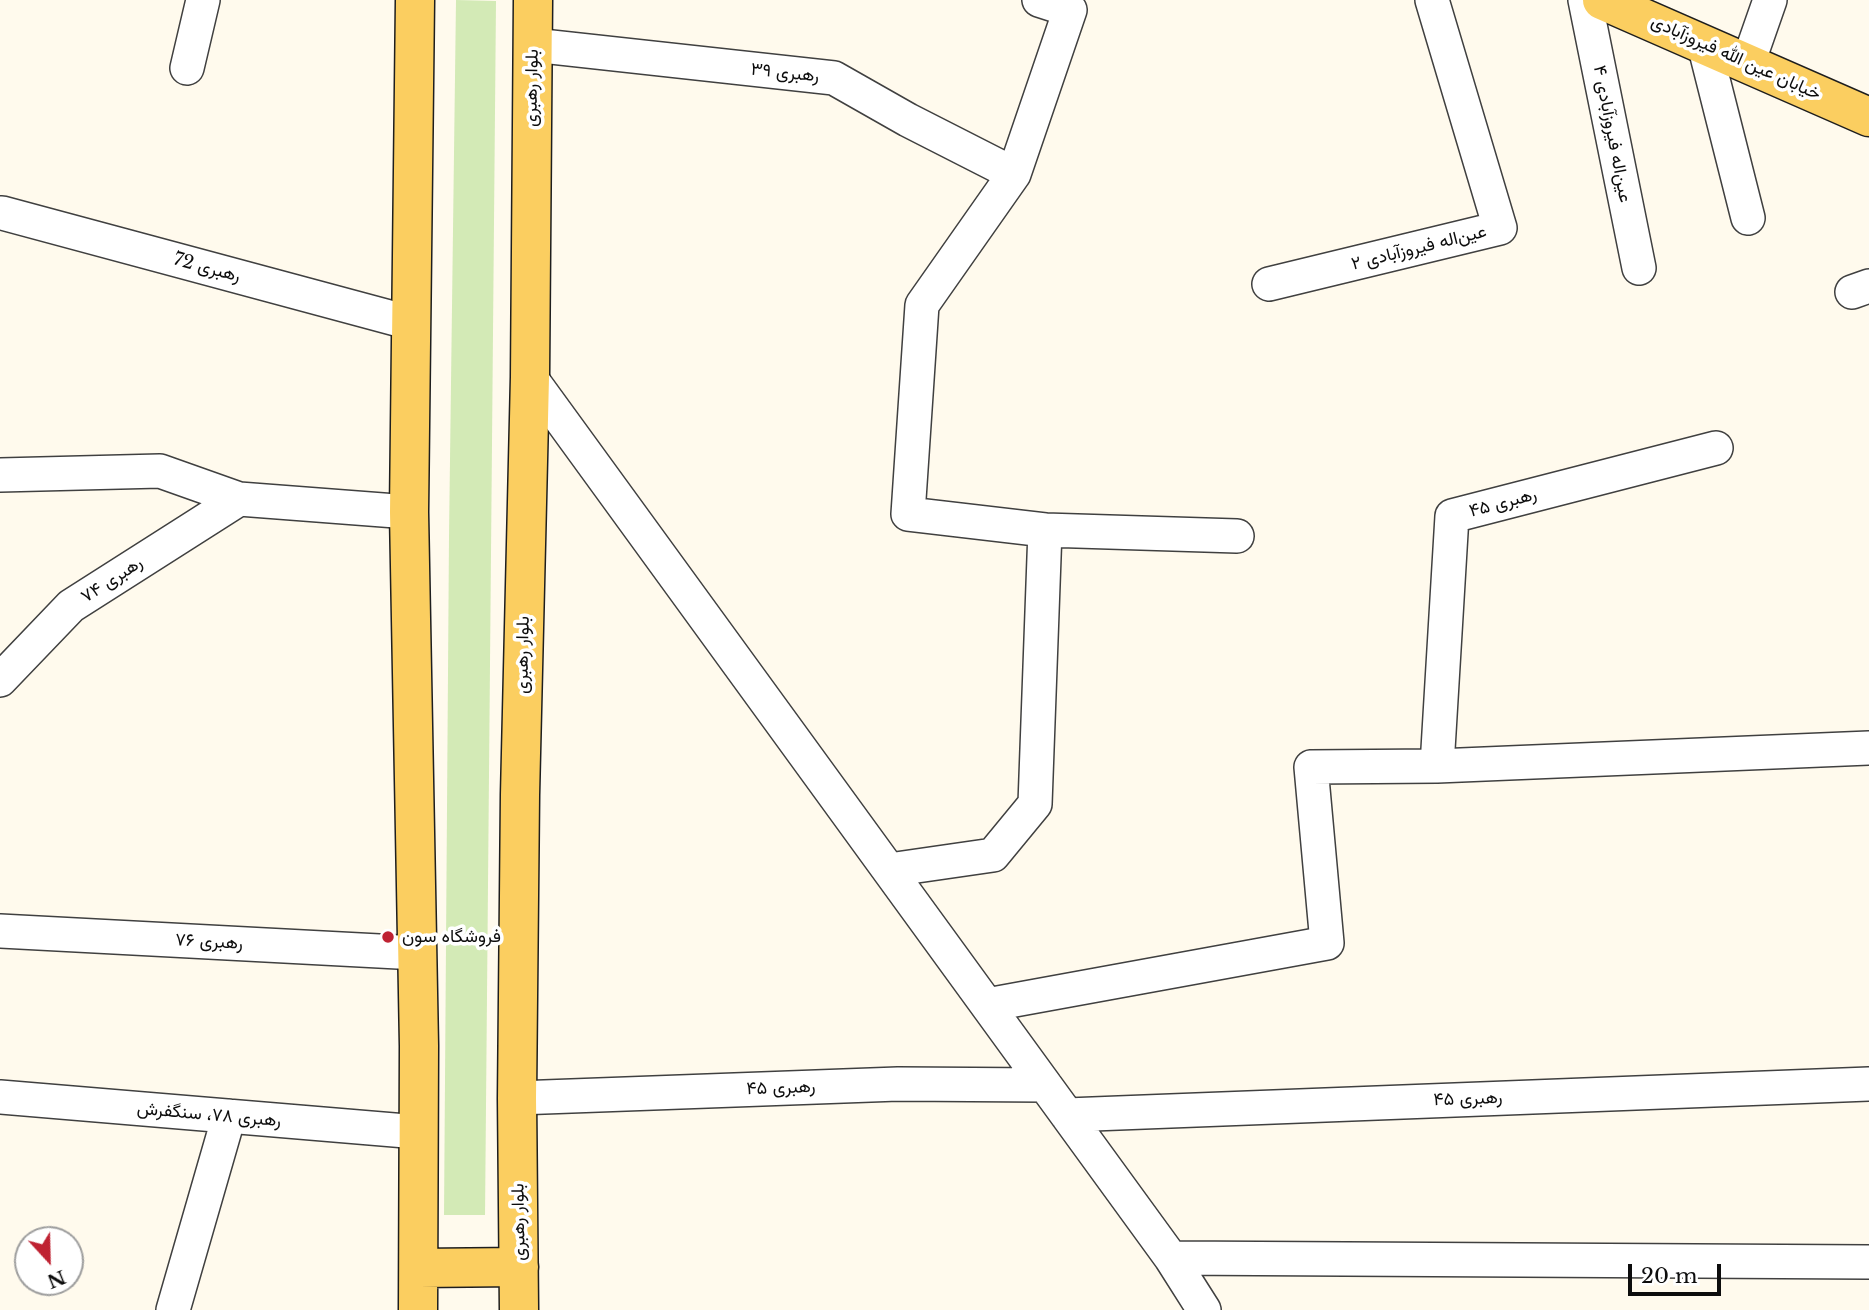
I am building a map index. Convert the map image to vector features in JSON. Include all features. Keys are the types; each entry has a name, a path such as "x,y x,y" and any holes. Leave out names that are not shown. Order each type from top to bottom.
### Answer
{"main road":[{"path":"415,0 409,512 417,953 418,1310"},
{"name":"بلوار رهبری","path":"519,1310 517,1098 520,781 530,377 533,0"},
{"name":"خیابان عین الله فیروزآبادی","path":"1602,0 1869,117"},
{"path":"419,1268 519,1267"}],"street":[{"path":"187,68 203,0"},
{"path":"1039,0 1070,10 1014,174 922,305 908,514 1045,530 1237,536"},
{"name":"عین‌اله فیروزآبادی ۲","path":"1269,284 1500,228 1432,0"},
{"name":"عین‌اله فیروزآبادی ۴","path":"1585,0 1639,268"},
{"path":"1748,63 1770,0"},
{"path":"1704,44 1748,218"},
{"name":"رهبری ۳۹","path":"533,45 834,78 908,120 1014,174"},
{"name":"رهبری 72","path":"2,213 411,323"},
{"path":"530,377 1171,1258 1204,1310"},
{"name":"رهبری ۴۵","path":"1437,766 1452,516 1716,448"},
{"path":"0,475 160,471 239,499 409,512"},
{"name":"رهبری ۷۴","path":"0,680 71,606 239,499"},
{"path":"889,870 993,855 1035,804 1045,530"},
{"path":"987,1005 1327,943 1311,766 1437,766 1869,748"},
{"name":"رهبری ۷۶","path":"0,931 417,953"},
{"name":"رهبری ۴۵","path":"517,1098 898,1084 1045,1085"},
{"name":"رهبری ۴۵","path":"1067,1115 1869,1084"},
{"name":"رهبری ۷۸، سنگفرش","path":"0,1097 418,1132"},
{"path":"173,1310 229,1116"},
{"path":"1171,1258 1869,1262"}],"green space":[{"path":"456,0 496,1 485,1215 444,1215"}],"place":[{"name":"فروشگاه سون","path":"388,937"}]}
